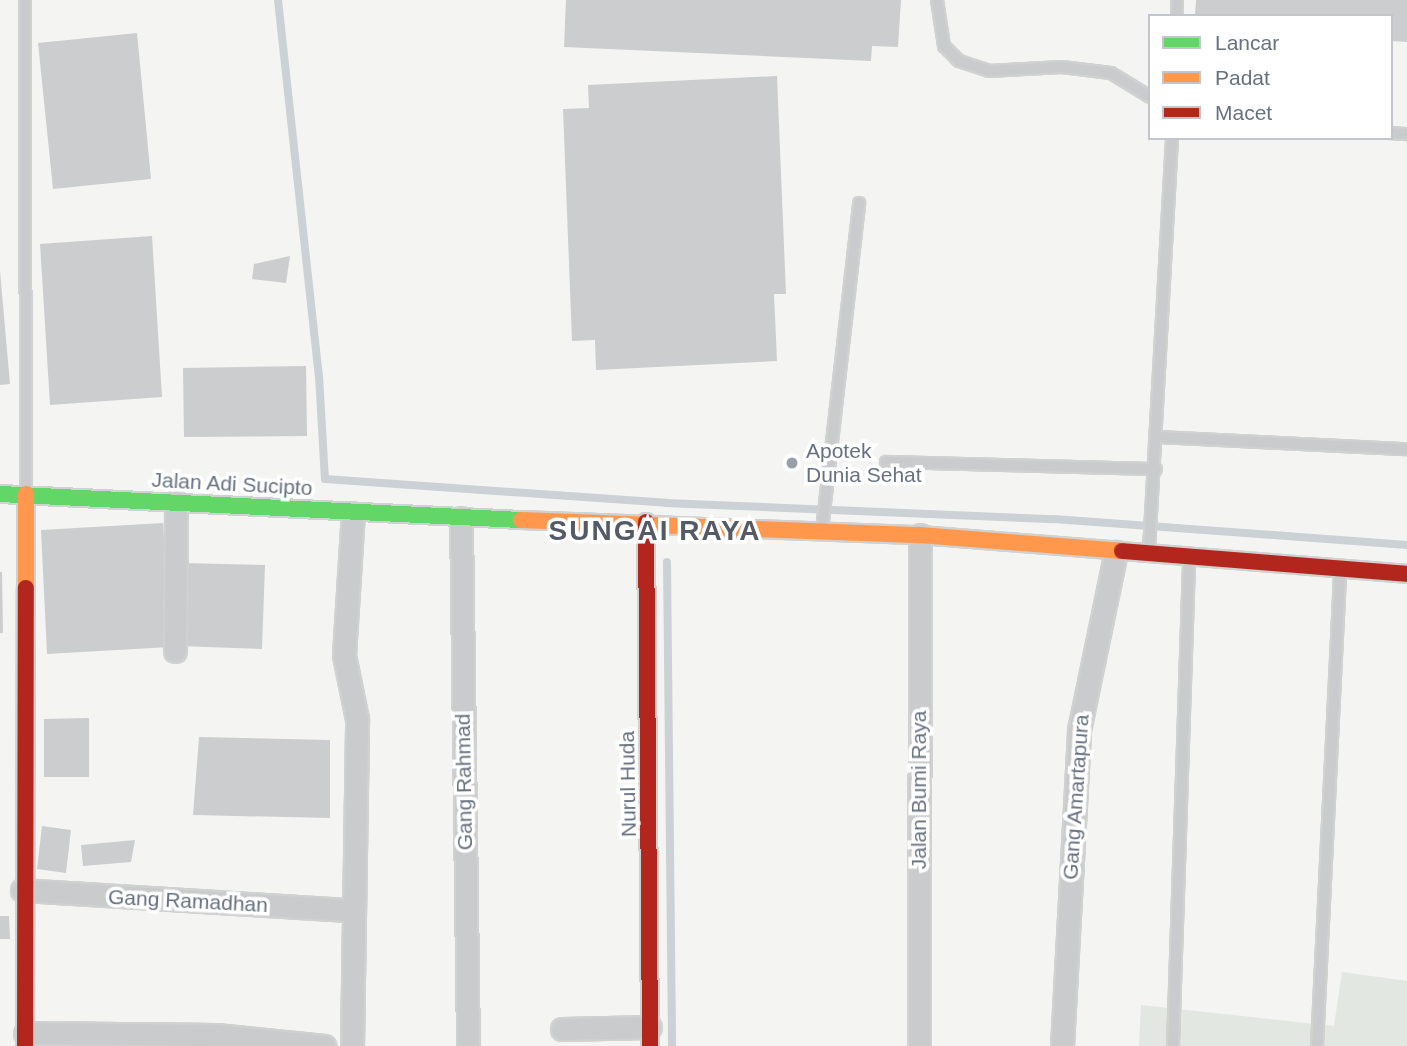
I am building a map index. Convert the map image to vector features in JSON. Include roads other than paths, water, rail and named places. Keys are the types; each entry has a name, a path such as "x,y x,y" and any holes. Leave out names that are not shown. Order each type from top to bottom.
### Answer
{"main road":[{"name":"Jalan Adi Sucipto","path":"0,494 461,518 646,522 920,535 1116,552 1149,546 1189,555 1407,573"},
{"path":"25,1040 22,890 26,494"},
{"name":"Nurul Huda","path":"646,522 650,1036"}],"street":[{"path":"175,651 176,502"},
{"path":"352,1046 357,719 344,655 353,513"},
{"name":"Gang Rahmad","path":"461,518 468,1046"},
{"name":"Jalan Bumi Raya","path":"919,1046 920,535"},
{"name":"Gang Amartapura","path":"1062,1046 1078,742 1116,552"},
{"name":"Gang Ramadhan","path":"22,890 353,910"},
{"path":"562,1029 650,1036"},
{"path":"25,1040 216,1035 324,1046"}],"lane":[{"path":"25,0 23,74 26,494"},
{"path":"937,0 944,46 959,61 989,71 1062,68 1111,73 1148,96"},
{"path":"1149,546 1158,437 1172,140"},
{"path":"822,521 859,202"},
{"path":"1158,437 1407,449"},
{"path":"886,462 1156,469"},
{"path":"1173,1046 1189,555"},
{"path":"1317,1046 1340,568"}],"waterway":[{"path":"278,0 319,376 325,479 666,503 1054,519 1407,545"},
{"path":"667,562 672,1046"}],"place":[{"name":"Apotek Dunia Sehat","path":"792,463"}],"district":[{"name":"SUNGAI RAYA","path":"655,531"}]}
